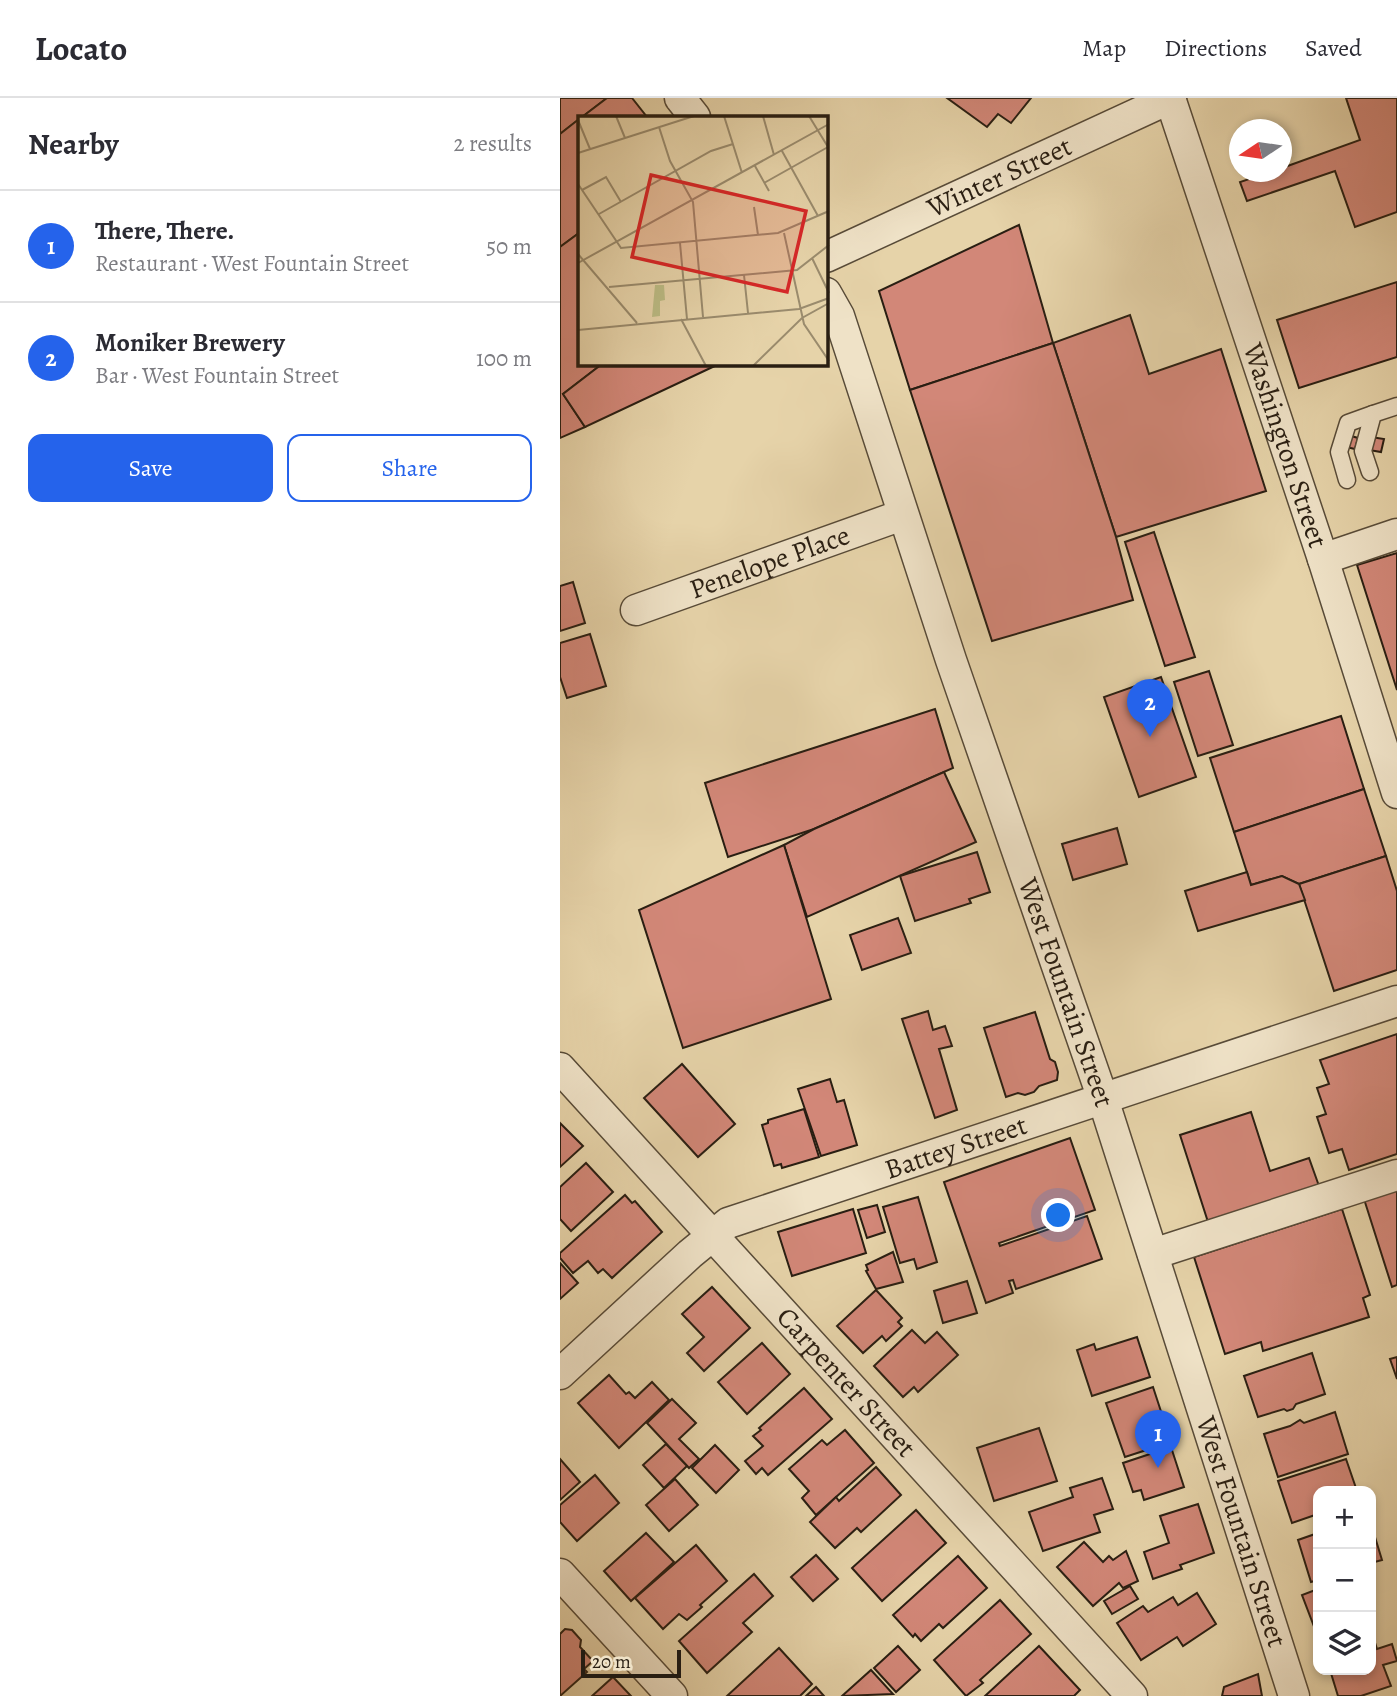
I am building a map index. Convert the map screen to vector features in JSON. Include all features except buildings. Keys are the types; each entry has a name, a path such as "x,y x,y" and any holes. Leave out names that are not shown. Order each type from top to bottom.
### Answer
{"street":[{"path":"680,98 694,116"},
{"name":"Winter Street","path":"828,256 1170,98"},
{"name":"Washington Street","path":"1170,98 1323,559 1397,793"},
{"name":"West Fountain Street","path":"828,297 839,316 902,514 1103,1099 1294,1696"},
{"name":"Penelope Place","path":"636,610 902,514"},
{"path":"1323,559 1397,534"},
{"name":"Battey Street","path":"560,1374 728,1223 1397,1000"},
{"name":"Carpenter Street","path":"560,1068 1132,1696"},
{"path":"1153,1254 1397,1175"},
{"path":"560,1574 672,1696"}],"lane":[{"path":"1347,480 1339,452 1348,423 1397,406"},
{"path":"1370,472 1363,451 1373,414"}],"place":[{"name":"Moniker Brewery","path":"1150,737"},
{"name":"There, There.","path":"1158,1468"}]}
